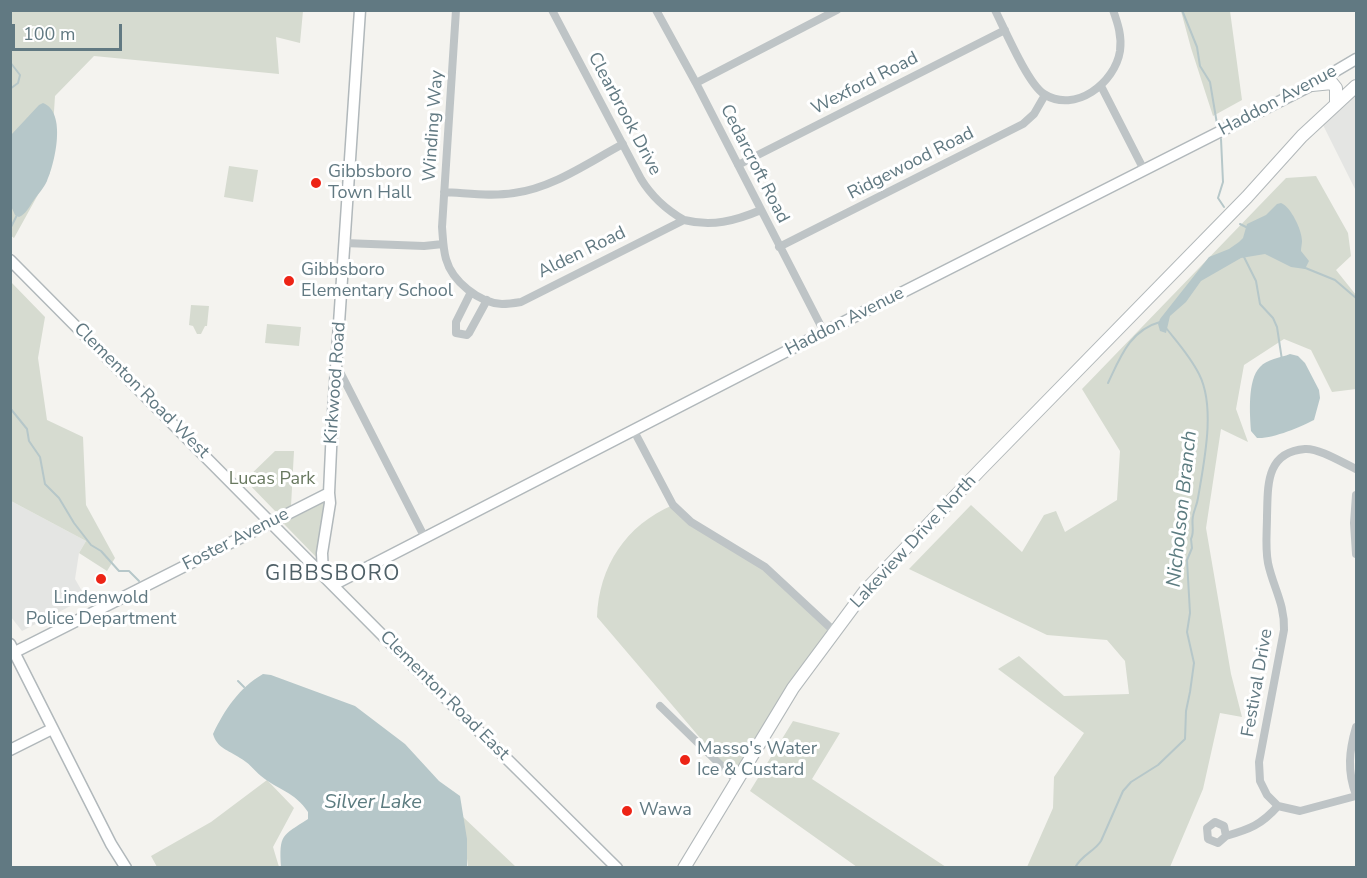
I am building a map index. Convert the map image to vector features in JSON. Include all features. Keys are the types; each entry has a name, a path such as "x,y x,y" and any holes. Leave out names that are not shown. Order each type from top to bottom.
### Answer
{"main road":[{"path":"1312,85 1332,83 1336,88 1336,103"},
{"name":"Lakeview Drive North","path":"684,867 794,688 865,591 1192,253 1295,143 1356,86"}],"street":[{"name":"Kirkwood Road","path":"323,575 322,553 330,503 344,243 360,10"},
{"name":"Winding Way","path":"443,244 444,192 456,10"},
{"name":"Clearbrook Drive","path":"552,10 649,192 669,211 684,220"},
{"name":"Cedarcroft Road","path":"656,10 696,82 824,332"},
{"path":"696,82 837,10"},
{"path":"995,10 1034,86 1045,95 1062,99 1075,99 1093,92 1111,74 1120,54 1119,27 1113,10"},
{"name":"Wexford Road","path":"738,165 1005,30"},
{"name":"Haddon Avenue","path":"333,585 824,332 1312,85 1356,59"},
{"path":"1101,86 1144,170"},
{"name":"Ridgewood Road","path":"779,247 1023,124 1034,114 1045,95"},
{"path":"444,192 495,195 537,188 623,144"},
{"path":"684,220 705,224 727,222 761,210"},
{"name":"Alden Road","path":"443,244 455,279 471,292 501,304 521,302 684,220"},
{"path":"344,243 424,246 443,244"},
{"name":"Clementon Road West","path":"10,260 272,522"},
{"path":"471,292 456,322 456,333 467,335 469,333 487,300"},
{"path":"337,366 425,538"},
{"path":"634,431 673,506 691,522 765,567 835,632"},
{"name":"Festival Drive","path":"1278,806 1267,795 1260,781 1259,762 1285,614 1268,565 1266,549 1268,479 1275,463 1290,452 1307,448 1356,469"},
{"name":"Foster Avenue","path":"13,648 329,493"},
{"path":"1356,495 1354,523 1356,554"},
{"name":"Clementon Road East","path":"272,522 617,867"},
{"path":"13,648 111,844 126,867"},
{"path":"660,706 736,780"},
{"path":"1226,836 1253,828 1268,818 1278,806 1300,811 1356,796 1350,778 1349,760 1356,727"},
{"path":"10,750 52,729"}],"shaded area":[{"path":"1356,86 1356,191 1320,119"},
{"path":"11,501 86,541 79,553 75,579 86,598 22,631 11,617"}],"green space":[{"path":"10,11 303,11 300,43 276,37 279,74 94,56 55,96 50,173 14,238 10,235"},
{"path":"1181,11 1230,11 1242,100 1213,116 1191,48"},
{"path":"229,166 258,170 253,202 224,197"},
{"path":"1316,176 1348,233 1351,256 1336,270 1356,295 1356,389 1332,392 1311,350 1284,339 1244,365 1236,409 1248,442 1221,429 1206,528 1231,674 1242,717 1220,713 1203,789 1170,867 1027,867 1053,808 1054,777 1084,733 998,669 1019,656 1064,696 1129,694 1125,661 1107,640 1047,635 909,569 971,505 1022,552 1044,515 1056,511 1065,532 1117,500 1120,451 1082,389 1286,178"},
{"path":"11,282 45,317 38,358 47,420 83,437 86,505 115,558 107,571 79,553 86,541 11,501"},
{"path":"191,305 209,306 207,326 201,334 197,334 193,326 189,325"},
{"path":"267,324 301,327 299,346 265,343"},
{"name":"Lucas Park","path":"275,451 294,451 291,506 281,511 275,511 245,480"},
{"path":"326,501 319,556 317,558 284,524"},
{"path":"673,505 691,522 745,553 835,632 736,780 597,617 603,581 618,549 642,524 656,513"},
{"path":"793,721 840,733 812,779 946,867 857,867 750,791"},
{"path":"267,780 294,808 273,847 279,867 157,867 151,856 211,822"},
{"path":"462,816 516,867 468,867"}],"water":[{"path":"43,103 55,116 56,151 44,186 26,212 19,217 15,215 11,206 11,135"},
{"path":"1281,203 1292,214 1300,231 1301,251 1309,261 1305,269 1291,267 1265,254 1241,258 1201,281 1186,302 1170,316 1166,333 1160,331 1158,324 1160,319 1209,257 1239,242 1243,238 1247,224 1266,215"},
{"path":"1290,354 1298,356 1305,363 1319,390 1320,398 1314,420 1278,435 1257,438 1251,431 1250,407 1253,380 1260,367 1266,362"},
{"name":"Silver Lake","path":"263,674 355,706 405,744 439,781 460,796 467,839 467,867 281,867 281,848 284,837 308,819 308,812 298,800 267,781 246,762 220,746 213,734 222,716 234,700"}],"waterway":[{"name":"Nicholson Branch","path":"1182,10 1197,47 1200,66 1210,82 1217,124"},
{"path":"10,34 10,55"},
{"path":"10,62 20,75 18,83 10,89"},
{"name":"Nicholson Branch","path":"1221,139 1223,182 1218,198 1224,207"},
{"path":"10,229 17,215"},
{"name":"Nicholson Branch","path":"1240,224 1248,228"},
{"path":"1243,255 1256,281 1260,304 1273,318 1277,327 1282,360"},
{"path":"1303,267 1335,280 1356,298"},
{"path":"1108,383 1127,346 1141,331 1160,322"},
{"name":"Nicholson Branch","path":"1075,868 1101,841 1123,791 1131,782 1158,765 1185,739 1186,711 1194,663 1187,632 1190,613 1187,560 1192,548 1193,519 1203,468 1208,418 1204,387 1199,374 1188,355 1166,328"},
{"path":"10,408 27,429 29,441 40,457 45,484 59,498 74,523 91,545 101,551 119,571 129,571 139,581"},
{"path":"238,681 244,687"}],"place":[{"name":"Gibbsboro Town Hall","path":"316,183"},
{"name":"Gibbsboro Elementary School","path":"289,281"},
{"name":"Lindenwold Police Department","path":"101,579"},
{"name":"Masso's Water Ice & Custard","path":"685,760"},
{"name":"Wawa","path":"627,811"}],"district":[{"name":"GIBBSBORO","path":"333,575"}]}
